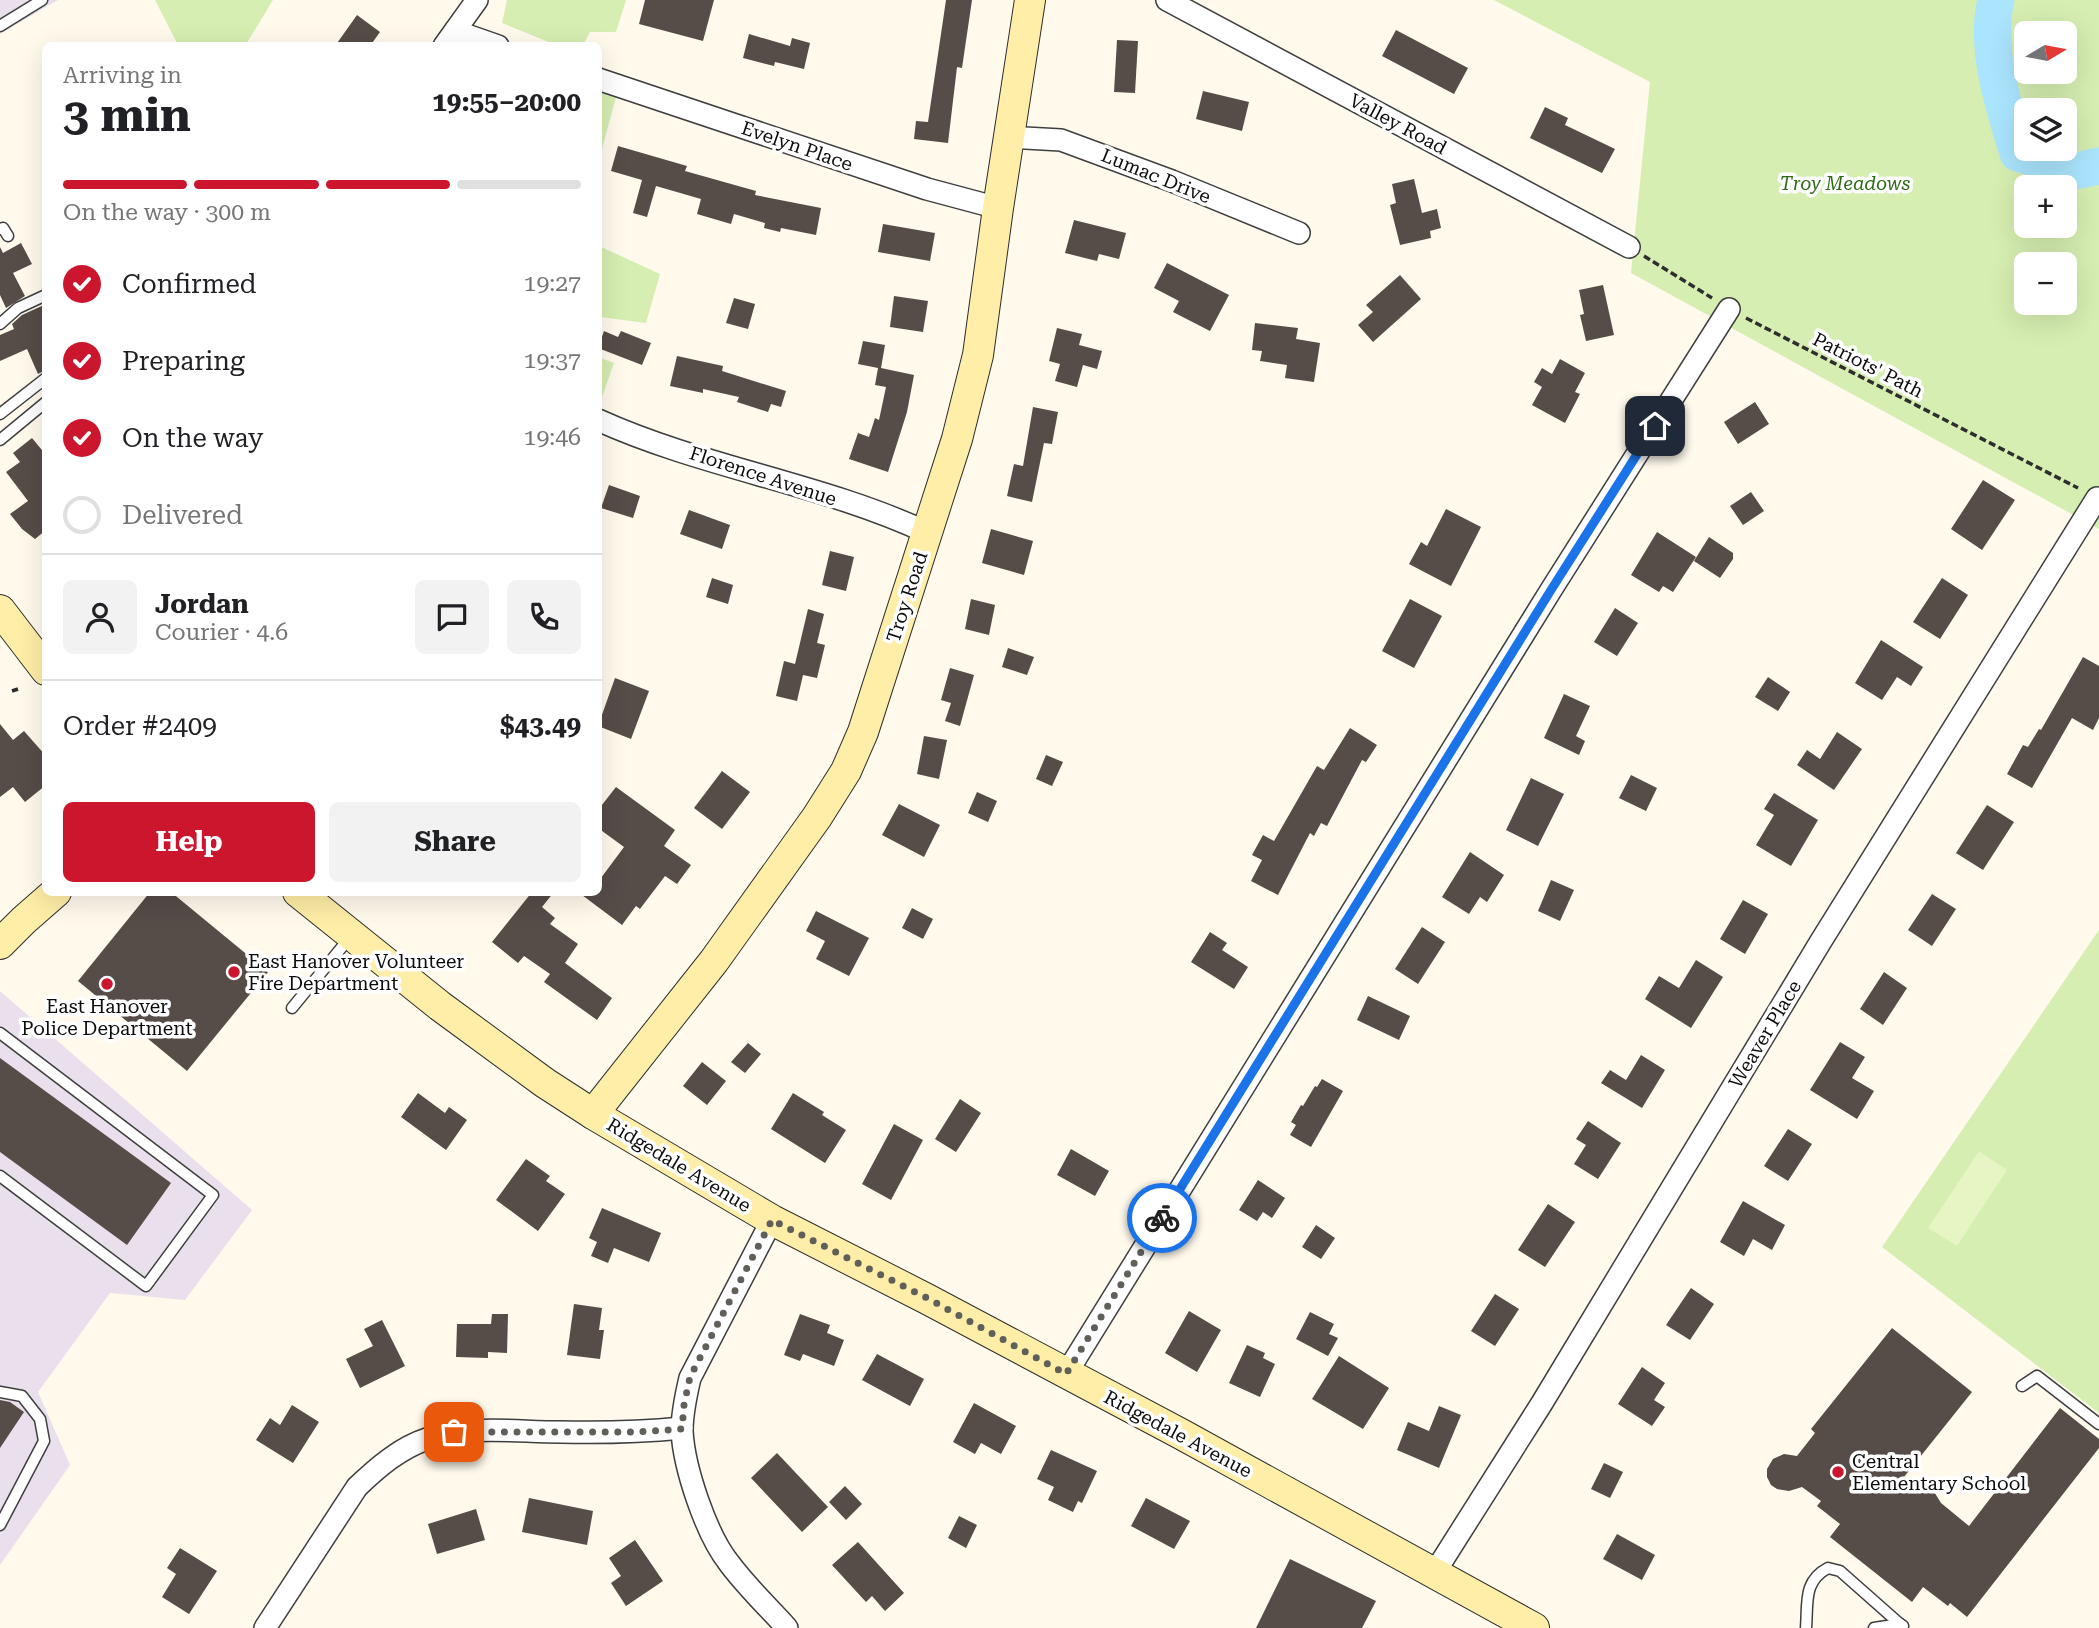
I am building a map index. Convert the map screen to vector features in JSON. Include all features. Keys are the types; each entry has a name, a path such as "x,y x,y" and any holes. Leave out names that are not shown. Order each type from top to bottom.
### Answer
{"main road":[{"name":"Troy Road","path":"593,1114 714,961 823,808 846,771 863,732 957,439 978,355 1030,0"},
{"path":"0,610 42,665"},
{"path":"0,944 51,896"},
{"name":"Ridgedale Avenue","path":"303,896 440,1006 545,1083 593,1114 772,1220 927,1298 1534,1628"}],"street":[{"path":"474,42 450,38 477,0"},
{"name":"Valley Road","path":"1167,0 1629,247"},
{"name":"Evelyn Place","path":"602,80 927,189 998,208"},
{"name":"Lumac Drive","path":"1009,136 1061,140 1172,181 1299,233"},
{"path":"1066,1374 1544,601 1729,309"},
{"name":"Florence Avenue","path":"602,421 745,471 892,516 928,533"},
{"name":"Weaver Place","path":"1435,1572 1542,1403 1821,941 2096,498"},
{"path":"772,1220 690,1377 682,1429 684,1447 707,1527 729,1563 787,1628"},
{"path":"265,1628 357,1487 377,1467 401,1451 426,1440 467,1431 637,1432 682,1429"}],"lane":[{"path":"0,26 42,0"},
{"path":"0,324 18,308 42,297"},
{"path":"0,414 42,380"},
{"path":"0,440 42,405"},
{"path":"292,1008 351,936"},
{"path":"0,1033 213,1195 146,1286 0,1176"},
{"path":"2022,1386 2037,1376 2099,1424"},
{"path":"0,1392 22,1396 40,1419 44,1441 0,1525"},
{"path":"1806,1628 1810,1584 1817,1573 1828,1567 1840,1571 1903,1626"},
{"path":"1874,1628 1903,1626"}],"path":[{"name":"Patriots' Path","path":"1629,247 1729,309 2096,498"},
{"path":"12,691 18,689"}],"shaded area":[{"path":"0,0 58,0 0,34"},
{"path":"0,991 252,1210 185,1300 110,1293 38,1392 70,1465 0,1565"}],"green space":[{"path":"155,0 273,0 247,42 176,42"},
{"path":"507,0 626,0 616,32 590,32 585,42 549,42 502,23"},
{"name":"Troy Meadows","path":"1494,0 2099,0 2099,529 1631,273 1650,82"},
{"path":"602,93 616,97 602,149"},
{"path":"602,247 660,274 646,323 602,317"},
{"path":"602,358 614,363 602,397"},
{"path":"2099,930 2099,1413 1882,1247"},
{"path":"1979,1151 2007,1170 1957,1246 1928,1228"}],"building":[{"path":"645,0 714,0 703,41 639,24"},
{"path":"946,0 972,0 962,68 957,67 948,143 914,139 916,121 928,122"},
{"path":"357,15 380,32 373,42 338,42"},
{"path":"1396,30 1468,68 1454,94 1382,56"},
{"path":"749,34 790,46 792,38 810,43 804,69 775,62 774,66 743,58"},
{"path":"1117,40 1138,41 1135,93 1114,92"},
{"path":"1203,91 1249,102 1242,131 1196,119"},
{"path":"1545,107 1568,118 1565,125 1615,149 1602,173 1530,138"},
{"path":"618,146 687,166 685,171 756,191 755,195 821,208 816,235 781,228 780,232 764,228 765,223 734,214 731,224 697,214 701,199 656,186 647,217 633,213 642,180 611,171"},
{"path":"1414,179 1422,213 1437,209 1441,228 1430,231 1431,238 1400,245 1390,205 1396,203 1392,184"},
{"path":"1074,220 1126,233 1119,259 1099,254 1097,261 1065,253"},
{"path":"883,224 935,233 930,261 878,252"},
{"path":"21,243 32,264 13,273 25,296 6,308 0,295 0,247 3,253"},
{"path":"1167,263 1229,295 1210,331 1173,312 1179,301 1154,288"},
{"path":"1400,275 1421,299 1373,342 1358,325 1373,312 1366,305"},
{"path":"1603,285 1614,335 1586,341 1580,315 1584,314 1579,290"},
{"path":"894,296 928,301 923,332 890,327"},
{"path":"734,298 755,304 748,329 726,323"},
{"path":"42,306 42,372 38,374 27,349 0,361 0,335 14,329 12,324 22,315"},
{"path":"1255,323 1298,328 1296,339 1320,343 1314,382 1285,378 1287,365 1260,361 1262,351 1252,350"},
{"path":"1057,328 1082,334 1079,345 1102,351 1097,369 1083,365 1077,387 1055,381 1060,364 1049,361"},
{"path":"604,331 618,337 621,331 651,343 642,365 602,350"},
{"path":"863,341 885,345 881,368 914,375 907,412 888,472 849,459 858,433 869,437 875,418 879,420 886,387 875,385 878,368 858,364"},
{"path":"677,356 723,366 722,371 786,391 781,407 771,404 768,412 737,402 739,397 703,389 703,393 670,386"},
{"path":"1560,359 1585,373 1575,392 1580,394 1565,423 1532,405 1542,387 1534,382 1542,368 1552,374"},
{"path":"1755,402 1769,424 1738,444 1724,422"},
{"path":"1033,407 1058,412 1052,444 1044,443 1032,502 1007,496 1014,464 1023,466"},
{"path":"32,438 42,450 42,533 35,539 22,529 10,514 28,501 6,472 20,462 13,453"},
{"path":"1983,480 2015,500 1982,550 1951,529"},
{"path":"609,485 640,496 633,518 602,508"},
{"path":"1751,492 1764,511 1743,525 1730,506"},
{"path":"1446,509 1481,527 1451,586 1409,564 1421,542 1427,546"},
{"path":"689,510 730,525 722,549 680,534"},
{"path":"991,529 1033,541 1024,575 982,563"},
{"path":"1657,532 1696,557 1673,592 1663,586 1659,592 1631,575"},
{"path":"1709,537 1733,553 1733,559 1720,578 1694,561"},
{"path":"830,551 854,557 846,591 822,585"},
{"path":"712,578 733,585 728,604 706,597"},
{"path":"1942,578 1968,595 1940,639 1913,622"},
{"path":"971,599 995,605 989,635 965,629"},
{"path":"1410,599 1442,616 1414,668 1382,651"},
{"path":"1615,608 1638,623 1617,656 1594,642"},
{"path":"808,609 824,614 817,643 825,645 817,678 803,675 797,701 776,696 784,661 795,664"},
{"path":"1881,640 1923,667 1911,686 1897,677 1882,700 1855,683"},
{"path":"1008,648 1034,657 1027,675 1002,667"},
{"path":"2083,657 2099,666 2099,718 2093,730 2072,718 2032,788 2007,774 2023,745 2028,747 2039,729 2041,730"},
{"path":"950,668 974,675 960,726 945,721 951,703 941,700"},
{"path":"1768,677 1790,692 1778,711 1755,697"},
{"path":"615,678 649,691 631,739 602,728 602,715"},
{"path":"1564,694 1590,706 1576,736 1585,741 1579,755 1544,738"},
{"path":"0,724 13,740 24,731 42,751 42,788 25,802 13,787 0,797"},
{"path":"1350,728 1377,745 1366,762 1362,760 1327,826 1321,823 1314,836 1310,833 1278,895 1251,881 1262,860 1252,855 1263,835 1274,841 1317,766 1324,770"},
{"path":"1837,732 1862,749 1834,790 1797,765 1807,750 1820,759"},
{"path":"924,736 947,740 939,779 917,774"},
{"path":"1046,755 1063,762 1052,786 1036,779"},
{"path":"722,771 750,792 722,829 694,808"},
{"path":"1631,775 1657,788 1646,811 1619,798"},
{"path":"1531,778 1564,794 1538,846 1506,830"},
{"path":"616,787 675,830 664,846 691,865 677,884 665,876 640,909 636,906 622,925 583,896 602,896 602,877 624,847 602,831 602,805"},
{"path":"977,792 997,801 988,822 968,813"},
{"path":"1774,793 1818,820 1791,866 1756,845 1774,815 1764,809"},
{"path":"899,804 940,825 924,857 882,835"},
{"path":"1987,805 2014,822 1983,870 1956,853"},
{"path":"1470,852 1504,875 1487,902 1480,897 1469,914 1442,897"},
{"path":"1551,880 1574,890 1560,921 1538,911"},
{"path":"1932,894 1956,909 1932,946 1908,930"},
{"path":"147,896 176,896 268,972 187,1071 78,981"},
{"path":"529,896 551,896 542,907 555,918 550,924 578,944 565,963 612,998 597,1020 544,982 550,974 524,956 518,963 492,942"},
{"path":"1743,900 1768,914 1745,954 1720,939"},
{"path":"912,908 933,919 923,939 902,928"},
{"path":"816,911 869,938 849,976 816,959 825,941 806,931"},
{"path":"1422,927 1445,942 1418,984 1395,969"},
{"path":"1210,932 1227,943 1222,950 1248,967 1234,989 1191,962"},
{"path":"1696,960 1723,977 1691,1028 1645,999 1659,976 1679,988"},
{"path":"1884,972 1907,988 1883,1025 1860,1009"},
{"path":"1368,996 1410,1016 1399,1040 1357,1020"},
{"path":"1840,1042 1865,1057 1852,1078 1874,1091 1857,1119 1810,1090"},
{"path":"748,1043 761,1054 745,1073 731,1062"},
{"path":"1641,1055 1665,1070 1642,1108 1601,1083 1610,1070 1626,1080"},
{"path":"0,1058 171,1183 127,1245 0,1152"},
{"path":"702,1062 726,1081 707,1105 683,1086"},
{"path":"1322,1079 1343,1091 1311,1147 1290,1135 1296,1125 1291,1122"},
{"path":"418,1093 445,1113 449,1107 467,1120 446,1150 401,1117"},
{"path":"793,1093 824,1112 822,1115 846,1130 825,1163 771,1129"},
{"path":"960,1099 981,1113 956,1152 935,1139"},
{"path":"1588,1121 1621,1143 1598,1179 1574,1164 1586,1145 1576,1139"},
{"path":"894,1124 923,1140 891,1200 862,1184"},
{"path":"1788,1129 1812,1144 1788,1181 1764,1166"},
{"path":"1071,1149 1109,1171 1095,1196 1057,1175"},
{"path":"526,1159 550,1176 546,1181 565,1194 538,1231 496,1200"},
{"path":"1258,1180 1285,1198 1272,1218 1263,1212 1257,1221 1239,1210"},
{"path":"1743,1201 1785,1225 1772,1250 1753,1239 1744,1256 1720,1242"},
{"path":"1548,1204 1575,1222 1545,1267 1518,1250"},
{"path":"602,1208 661,1233 649,1262 614,1248 608,1263 591,1256 597,1242 589,1238"},
{"path":"1316,1225 1335,1238 1321,1259 1302,1247"},
{"path":"1691,1288 1714,1304 1690,1340 1666,1325"},
{"path":"1495,1294 1519,1309 1495,1346 1471,1331"},
{"path":"574,1304 602,1308 599,1330 604,1330 600,1359 567,1355"},
{"path":"1189,1311 1221,1330 1197,1372 1165,1353"},
{"path":"1310,1312 1334,1324 1329,1334 1338,1338 1328,1356 1296,1339"},
{"path":"492,1314 508,1314 507,1353 488,1352 488,1358 456,1357 457,1324 491,1324"},
{"path":"800,1314 830,1325 827,1333 844,1340 834,1366 803,1354 800,1361 784,1355"},
{"path":"382,1320 405,1366 360,1388 346,1359 373,1346 364,1329"},
{"name":"Central Elementary School","path":"1892,1328 1972,1392 1900,1482 1929,1487 1941,1503 1969,1526 2060,1408 2099,1439 2099,1448 1967,1617 1923,1587 1912,1602 1830,1537 1840,1524 1817,1506 1821,1501 1802,1487 1789,1491 1777,1489 1767,1477 1767,1469 1773,1459 1784,1454 1797,1456 1815,1433 1811,1429"},
{"path":"1247,1345 1265,1353 1263,1358 1275,1364 1260,1397 1229,1383"},
{"path":"877,1354 924,1379 910,1406 862,1380"},
{"path":"1339,1356 1389,1388 1363,1429 1312,1399"},
{"path":"1642,1367 1665,1383 1654,1400 1665,1407 1652,1426 1618,1404"},
{"path":"0,1400 10,1402 24,1412 0,1448"},
{"path":"974,1403 1016,1426 1001,1454 981,1443 975,1454 953,1442"},
{"path":"292,1405 319,1422 293,1463 256,1440 270,1418 280,1425"},
{"path":"1439,1406 1461,1415 1439,1468 1397,1450 1408,1422 1429,1431"},
{"path":"1051,1450 1097,1471 1082,1503 1078,1501 1073,1512 1048,1500 1054,1487 1037,1479"},
{"path":"777,1453 828,1507 802,1532 751,1478"},
{"path":"1604,1463 1623,1472 1610,1498 1591,1489"},
{"path":"845,1486 862,1504 846,1520 829,1502"},
{"path":"529,1498 593,1511 587,1545 522,1532"},
{"path":"1146,1498 1190,1521 1174,1549 1131,1526"},
{"path":"476,1509 485,1540 437,1554 428,1524"},
{"path":"959,1516 977,1525 966,1548 948,1538"},
{"path":"1617,1534 1655,1555 1642,1580 1603,1559"},
{"path":"635,1540 663,1581 626,1606 611,1583 621,1576 609,1558"},
{"path":"858,1542 904,1593 885,1611 872,1596 866,1602 832,1565"},
{"path":"180,1548 217,1571 189,1614 162,1597 176,1574 167,1568"},
{"path":"1290,1559 1376,1601 1362,1628 1256,1628"}],"waterway":[{"path":"1996,0 1992,37 1994,57 2018,153 2075,171 2099,166"}],"way so far":[{"path":"454,1432 563,1433 682,1429 690,1377 772,1220 927,1298 1066,1374 1162,1218"}],"place":[{"name":"East Hanover Volunteer Fire Department","path":"234,972"},
{"name":"East Hanover Police Department","path":"107,984"},
{"name":"Central Elementary School","path":"1838,1472"}],"route":[{"path":"1162,1218 1655,426"}]}
